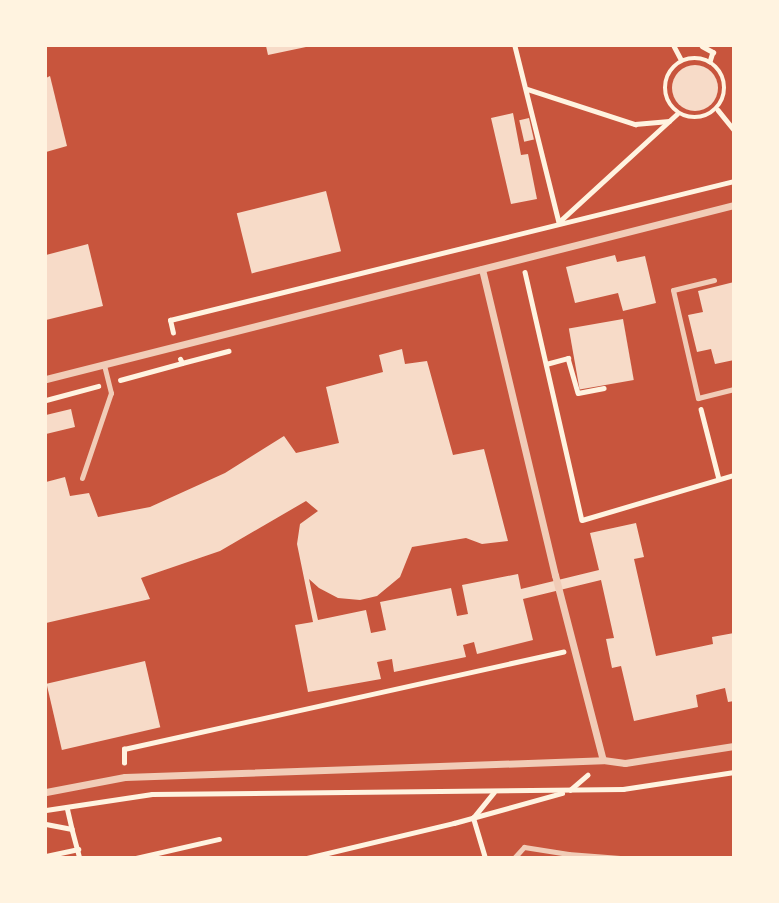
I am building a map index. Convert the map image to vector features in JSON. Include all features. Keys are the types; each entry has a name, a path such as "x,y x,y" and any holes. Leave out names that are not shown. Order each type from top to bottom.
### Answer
{"street":[{"path":"46,379 733,205"},
{"path":"482,269 603,760"},
{"path":"46,792 125,777 603,760 625,763 733,746"}],"lane":[{"path":"714,280 673,290 698,398 733,389"},
{"path":"82,478 111,393 104,365"},
{"path":"514,858 521,848 529,847 568,854 620,858"}],"path":[{"path":"515,46 559,222"},
{"path":"674,46 681,59"},
{"path":"702,46 713,52 710,62"},
{"path":"703,57 721,69 726,90 718,110 698,119 677,114 664,96 666,74 681,59 703,57"},
{"path":"527,89 635,124 669,121"},
{"path":"718,110 733,130"},
{"path":"559,222 677,114"},
{"path":"176,348 170,320 733,181"},
{"path":"535,256 525,271 582,520 733,475"},
{"path":"546,364 568,358 579,393 604,388"},
{"path":"698,398 719,479"},
{"path":"125,777 124,749 574,649"},
{"path":"307,858 474,818 570,790 603,760"},
{"path":"46,810 152,794 623,789 733,772"},
{"path":"474,818 494,791"},
{"path":"67,807 80,858"},
{"path":"474,818 485,858"},
{"path":"46,824 72,829"},
{"path":"136,858 219,839"},
{"path":"46,856 78,849"}],"building":[{"path":"266,46 306,46 306,47 268,55"},
{"path":"695,65 711,72 718,88 711,104 695,111 679,104 672,88 679,72"},
{"path":"50,76 67,146 46,152 46,78"},
{"path":"513,113 521,155 528,154 537,199 511,204 491,118"},
{"path":"529,118 534,139 524,142 519,120"},
{"path":"326,191 341,251 252,273 237,213"},
{"path":"88,244 103,306 46,320 46,255"},
{"path":"615,255 617,262 645,256 656,303 623,311 618,293 575,303 566,267"},
{"path":"734,282 734,360 715,364 711,349 697,352 688,315 703,312 698,291"},
{"path":"623,319 634,380 580,390 569,329"},
{"path":"402,349 405,364 427,361 453,455 484,449 508,541 482,544 466,538 412,547 400,577 377,596 360,600 338,598 309,579 318,620 366,610 371,633 386,630 380,602 451,588 457,616 468,614 462,585 518,574 521,589 599,570 590,533 636,523 644,557 634,559 656,656 713,644 712,637 734,633 734,701 728,702 725,688 696,695 698,707 634,721 621,666 612,668 606,639 614,638 601,580 523,599 533,640 477,654 474,642 463,645 466,657 394,672 392,659 377,662 381,679 308,692 295,625 313,622 297,544 300,524 318,511 306,501 220,551 141,578 150,599 46,623 46,482 65,477 70,496 89,493 98,517 150,507 225,473 284,436 296,453 339,443 326,387 383,372 379,355"},
{"path":"71,409 75,427 46,434 46,415"},
{"path":"145,661 160,727 62,750 47,684"}]}
